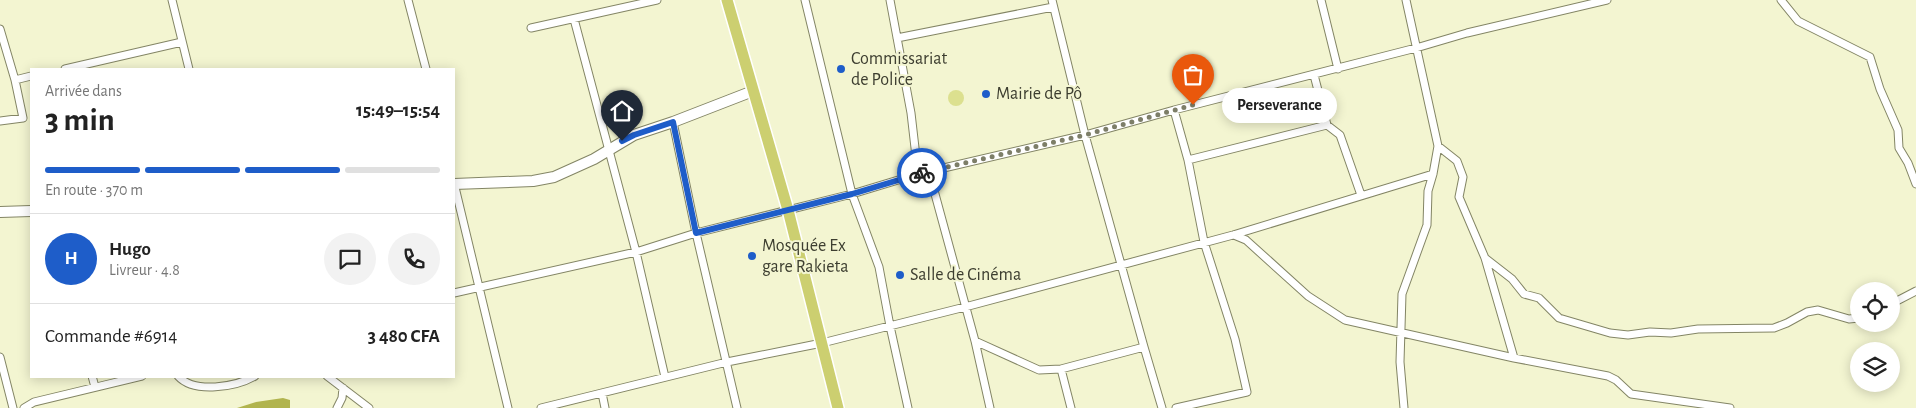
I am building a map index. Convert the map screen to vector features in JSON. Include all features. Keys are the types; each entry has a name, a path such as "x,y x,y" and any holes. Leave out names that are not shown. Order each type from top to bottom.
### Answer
{"highway":[{"path":"727,0 788,210 838,408"}],"main road":[{"path":"455,184 533,181 554,177 574,169 634,135 753,91"},
{"path":"0,212 30,211"}],"street":[{"path":"172,0 189,68"},
{"path":"408,0 426,68"},
{"path":"532,28 657,0"},
{"path":"805,0 852,194 879,266 908,408"},
{"path":"890,0 912,113 918,174"},
{"path":"1321,0 1338,68"},
{"path":"1404,408 1401,384 1402,294 1427,225 1428,191 1438,146 1406,0"},
{"path":"455,293 636,252 696,233 852,194 918,174 1085,135 1467,33 1607,0"},
{"path":"1781,0 1798,21 1870,57 1880,88 1898,130 1899,148 1908,163 1916,184"},
{"path":"897,38 1053,4 1085,135 1162,408"},
{"path":"574,19 636,252 665,377"},
{"path":"0,29 15,80 23,118 0,121"},
{"path":"73,68 96,65 182,42"},
{"path":"1314,75 1327,125 1340,135 1361,195"},
{"path":"15,80 30,76"},
{"path":"1174,110 1188,160 1204,242 1235,339 1247,392 1176,408"},
{"path":"673,122 696,233 737,408"},
{"path":"1188,160 1327,125"},
{"path":"1438,146 1457,161 1463,178 1459,197 1485,258 1514,358"},
{"path":"929,172 975,341 990,408"},
{"path":"541,408 727,362 822,343 965,307 1233,235 1433,174"},
{"path":"455,188 508,408"},
{"path":"1233,235 1246,240 1308,296 1345,320 1514,358 1608,376 1616,380 1632,394 1730,408"},
{"path":"1485,258 1512,279 1524,294 1539,298 1559,318 1610,332 1628,335 1650,332 1671,333 1698,329 1774,328 1807,312 1818,310 1850,319"},
{"path":"1900,299 1916,291"},
{"path":"975,341 1039,370 1061,369 1144,347"},
{"path":"0,357 14,408"},
{"path":"1061,369 1071,408"},
{"path":"93,378 95,387"},
{"path":"24,408 34,402 133,378"},
{"path":"180,378 184,383 196,386 226,387 250,378"},
{"path":"330,378 369,408"},
{"path":"337,408 342,398 343,388"},
{"path":"602,393 606,408"}],"green space":[{"path":"956,90 964,98 956,106 948,98"}],"shaded area":[{"path":"283,398 290,400 290,408 237,408 256,402"}],"way so far":[{"path":"922,173 1085,135 1193,105"}],"place":[{"name":"Commissariat de Police","path":"841,69"},
{"name":"Mairie de Pô","path":"986,94"},
{"name":"Perseverance","path":"1193,105"},
{"name":"Mosquée Ex gare Rakieta","path":"752,256"},
{"name":"Salle de Cinéma","path":"900,275"}],"route":[{"path":"622,141 673,122 696,233 852,194 922,173"}]}
